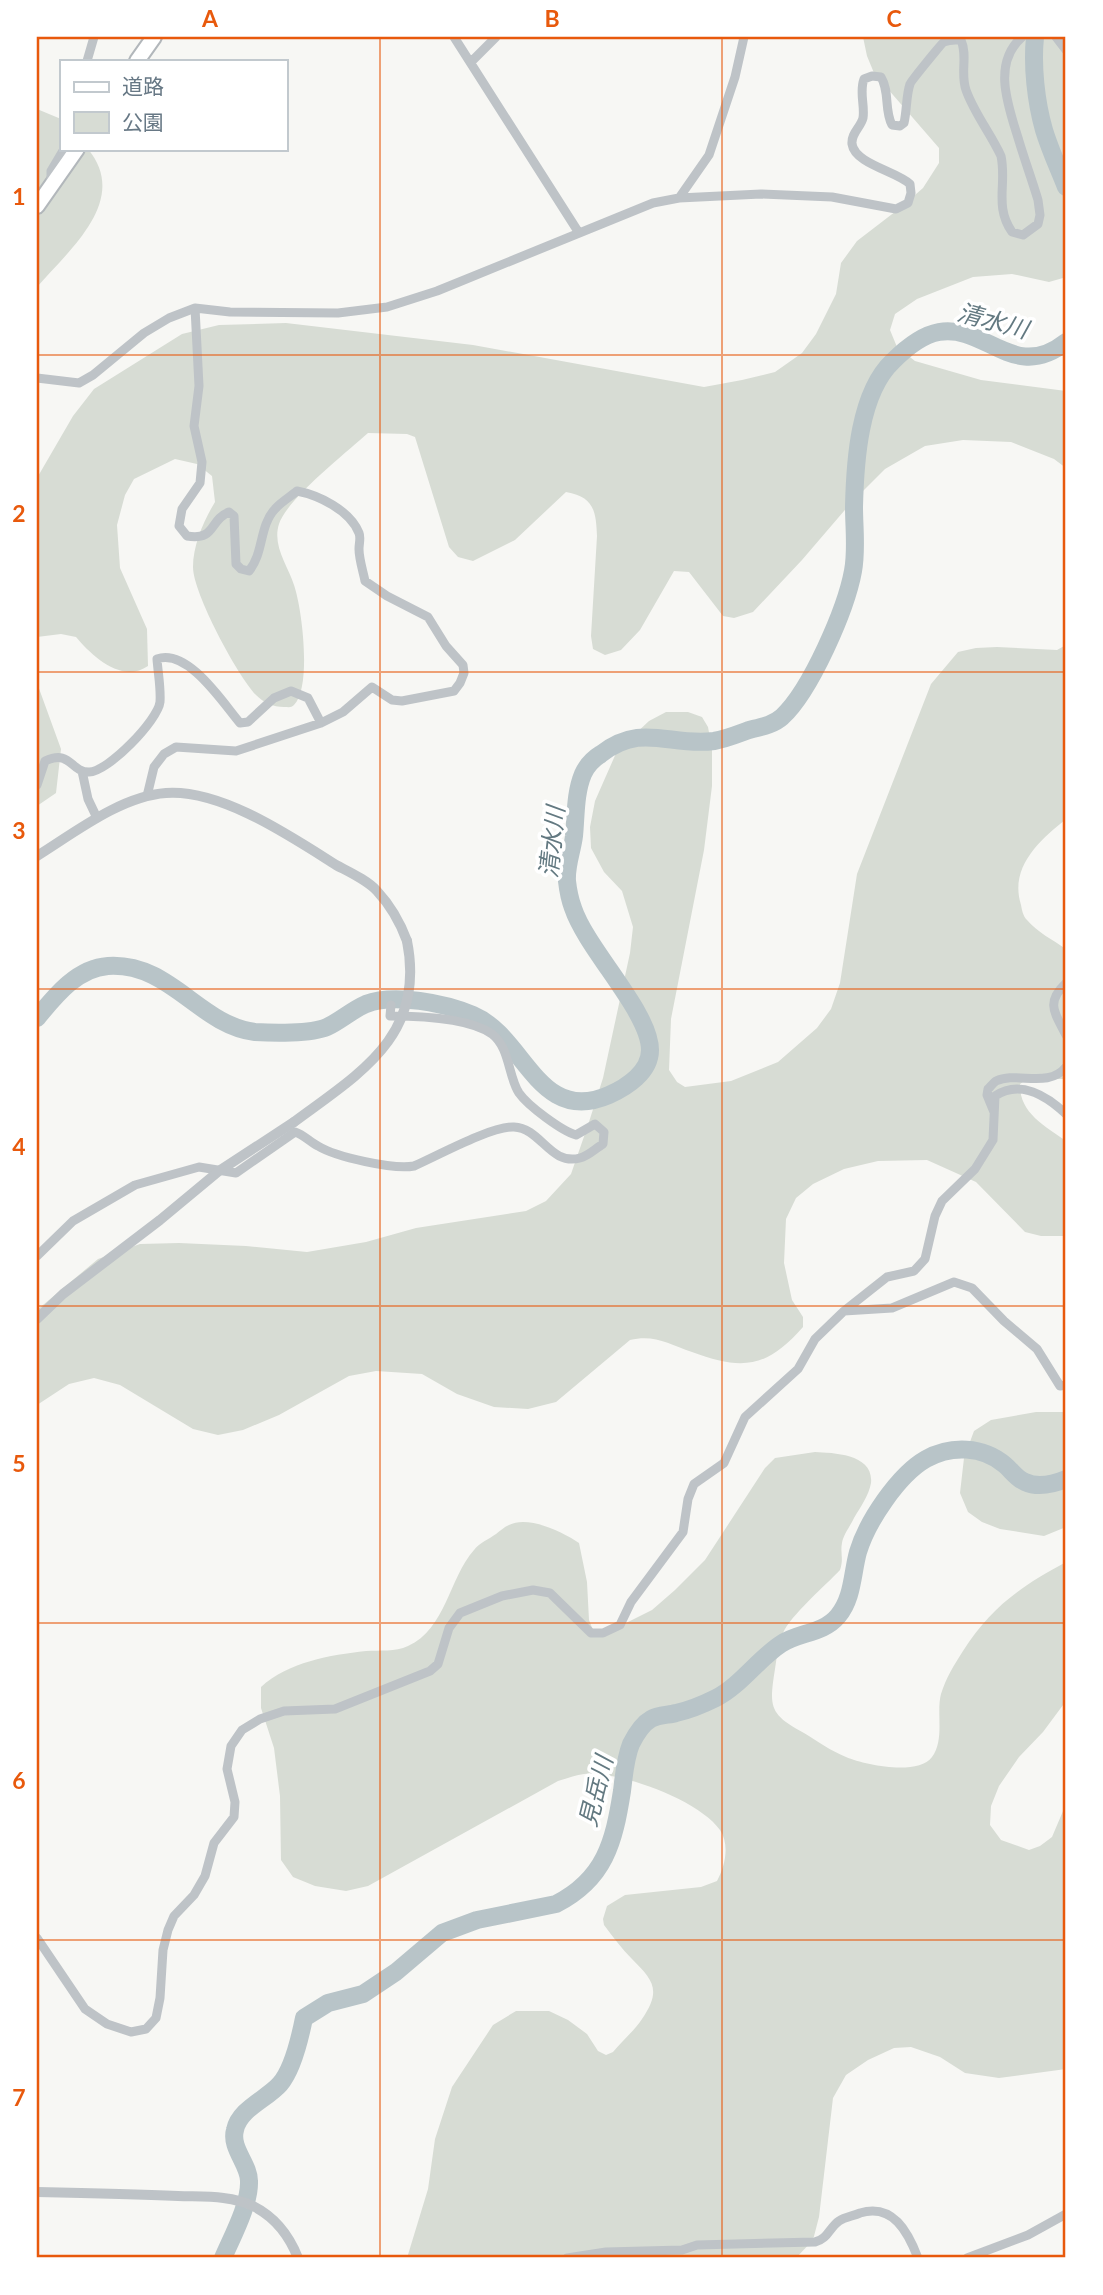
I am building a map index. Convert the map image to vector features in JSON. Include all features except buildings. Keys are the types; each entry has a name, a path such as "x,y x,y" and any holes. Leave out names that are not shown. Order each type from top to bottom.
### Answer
{"main road":[{"path":"138,60 153,37"},
{"path":"37,206 76,150"}],"street":[{"path":"87,60 94,37"},
{"path":"454,37 579,233"},
{"path":"471,62 496,37"},
{"path":"679,198 709,155 735,77 744,37"},
{"path":"37,378 79,383 93,375 144,333 169,317 195,308 230,312 338,313 387,307 437,291 653,203 679,198 761,194 832,197 896,209 908,203 910,184 857,155 852,145 853,135 863,118 861,87 864,79 881,77 886,85 887,117 892,125 900,126 904,123 910,84 915,75 941,43 948,40 961,40 965,50 965,87 1001,156 1003,217 1012,232 1023,235 1038,224 1040,215 1038,200 1006,98 1004,77 1007,59 1016,42 1022,37"},
{"path":"1056,37 1066,50"},
{"path":"51,188 51,171 63,150"},
{"path":"147,796 154,767 164,754 176,747 236,751 321,723 343,712 372,687 392,700 402,701 454,691 464,673 463,665 446,646 428,617 387,596 365,581 359,548 360,535 355,526 338,509 311,494 297,491 274,510 267,522 258,560 249,571 236,564 234,516 229,512 222,515 210,533 199,538 187,536 179,526 182,509 200,483 202,462 194,426 199,386 195,308"},
{"path":"37,785 45,761 54,757 69,760 82,771 89,772 98,770 117,757 155,717 160,703 157,659 162,657 171,657 193,670 223,698 240,723 248,722 274,698 292,691 308,698 321,723"},
{"path":"82,771 88,799 97,818"},
{"path":"37,856 97,818 147,796 166,793 203,796 226,803 290,836 375,888 400,921 410,958 408,995 396,1030 387,1044 358,1074 294,1122 219,1171 63,1294 37,1319"},
{"path":"1066,983 1056,992 1053,1002 1054,1012 1066,1035"},
{"path":"37,1256 72,1221 135,1185 199,1167 236,1173 295,1132 318,1147 334,1153 402,1169 501,1128 517,1126 528,1130 557,1156 570,1159 582,1157 603,1144 604,1132 595,1124 576,1135 563,1132 519,1094 505,1053 492,1035 462,1023 424,1016 390,1016 391,1005"},
{"path":"995,1113 990,1104 988,1089 997,1081 1051,1077 1066,1066"},
{"path":"37,1938 85,2009 107,2024 131,2032 146,2029 156,2018 163,1950 168,1930 174,1916 194,1895 205,1876 214,1843 234,1817 235,1802 227,1769 231,1746 242,1730 260,1718 285,1711 335,1709 430,1671 438,1664 449,1628 460,1613 502,1596 533,1590 550,1594 591,1633 603,1633 620,1625 632,1602 683,1532 688,1499 694,1485 724,1463 745,1417 798,1369 815,1339 844,1311 887,1277 914,1271 925,1259 935,1216 942,1201 975,1169 993,1140 995,1096 1006,1089 1035,1092 1052,1101 1066,1114"},
{"path":"844,1311 892,1308 954,1282 972,1288 1004,1321 1037,1349 1060,1386 1066,1385"},
{"path":"37,2192 227,2199 253,2206 277,2223 290,2240 298,2258"},
{"path":"567,2258 606,2252 682,2250 697,2245 815,2242 822,2240 842,2219 868,2211 879,2211 898,2220 918,2258"},
{"path":"967,2258 1028,2235 1066,2214"}],"green space":[{"path":"863,37 1066,37 1066,268 1063,278 1049,282 1012,274 973,277 917,299 895,314 890,330 897,347 915,361 981,380 1066,391 1066,468 1054,459 1011,442 963,440 925,446 885,469 753,612 734,618 723,616 689,572 674,571 640,630 621,650 605,655 593,649 591,636 597,536 592,506 583,497 566,492 515,540 473,561 458,557 449,547 415,437 407,434 368,433 305,489 279,524 279,548 297,596 304,647 303,682 294,705 289,707 269,704 256,695 238,670 208,614 193,567 200,533 215,502 212,476 197,464 175,459 134,479 125,495 117,525 120,568 147,629 148,666 138,671 118,670 90,652 76,637 61,634 37,637 37,478 73,416 94,389 182,334 219,325 286,323 473,345 704,387 775,372 802,353 816,334 836,294 841,263 857,241 923,188 939,163 939,148 874,73"},
{"path":"37,109 60,119 60,150 89,150 99,168 102,187 99,205 91,223 37,287"},
{"path":"1066,645 1066,819 1037,845 1029,856 1019,878 1018,891 1026,918 1040,932 1066,949 1066,1079 1027,1079 1020,1084 1024,1103 1029,1111 1066,1141 1066,1236 1041,1236 1025,1232 976,1182 927,1160 878,1161 844,1169 813,1184 796,1198 786,1219 784,1263 792,1300 803,1317 803,1327 778,1351 753,1362 726,1362 669,1343 639,1338 630,1340 556,1402 528,1409 494,1407 457,1394 422,1374 376,1371 349,1376 279,1415 243,1430 218,1435 193,1429 120,1385 94,1378 69,1384 37,1405 37,1310 98,1259 140,1244 246,1246 307,1252 366,1242 416,1228 526,1211 546,1201 571,1174 603,1078 630,953 633,927 622,891 604,872 591,848 590,827 595,801 617,751 649,721 666,712 688,712 702,717 708,727 712,749 712,786 704,850 671,1019 669,1070 677,1082 685,1087 731,1081 778,1062 817,1028 831,1009 840,983 857,874 931,684 958,652 997,647 1057,650"},
{"path":"37,683 61,749 56,793 37,806"},
{"path":"1036,1412 1066,1412 1066,1527 1044,1536 1000,1529 982,1522 968,1512 960,1493 964,1458 974,1431 991,1420"},
{"path":"815,1452 842,1455 860,1461 870,1473 871,1483 845,1533 840,1570 800,1610 783,1633 777,1655 772,1701 784,1720 840,1755 891,1767 925,1763 932,1757 938,1742 940,1701 945,1682 974,1636 984,1622 1008,1599 1066,1562 1066,1701 1043,1732 1019,1757 999,1786 991,1806 990,1825 1001,1840 1029,1850 1052,1837 1066,1804 1066,2069 999,2078 965,2073 940,2057 911,2047 894,2048 868,2060 846,2075 833,2098 819,2217 813,2240 796,2258 407,2258 428,2189 435,2139 452,2087 493,2025 516,2011 549,2011 568,2020 587,2034 598,2051 606,2055 613,2052 642,2019 653,1993 645,1973 604,1925 607,1906 625,1895 701,1887 717,1881 724,1862 725,1842 720,1830 710,1819 677,1798 637,1782 599,1774 584,1774 558,1781 368,1886 346,1891 315,1886 293,1877 281,1860 280,1796 274,1748 261,1708 261,1687 284,1671 310,1661 366,1651 398,1649 421,1638 439,1616 458,1574 474,1550 505,1527 517,1522 545,1526 579,1543 587,1582 589,1620 593,1630 616,1628 652,1610 705,1560 765,1468 775,1458"}],"waterway":[{"name":"清水川","path":"1035,37 1034,72 1039,108 1046,137 1066,187"},
{"name":"清水川","path":"37,1018 68,984 86,972 108,966 130,967 149,974 167,983 217,1018 235,1027 255,1032 311,1031 332,1025 366,1004 405,999 462,1011 491,1026 548,1089 565,1099 585,1101 623,1088 636,1078 646,1065 650,1050 647,1035 629,999 580,925 567,881 578,789 590,762 616,744 630,739 643,737 698,742 718,740 775,722 793,705 826,648 849,587 855,555 854,507 861,429 873,391 882,375 902,352 939,332 956,332 971,336 1015,355 1031,357 1048,353 1066,342"},
{"name":"見岳川","path":"223,2258 240,2220 249,2190 248,2175 235,2143 235,2130 242,2116 285,2078 304,2018 328,2003 363,1994 396,1972 442,1933 477,1920 556,1904 586,1883 596,1871 611,1843 627,1755 642,1727 654,1718 702,1705 716,1698 781,1644 832,1622 847,1602 858,1552 868,1527 885,1500 915,1466 936,1454 967,1450 987,1454 1005,1465 1019,1479 1030,1484 1046,1485 1066,1479"}]}
